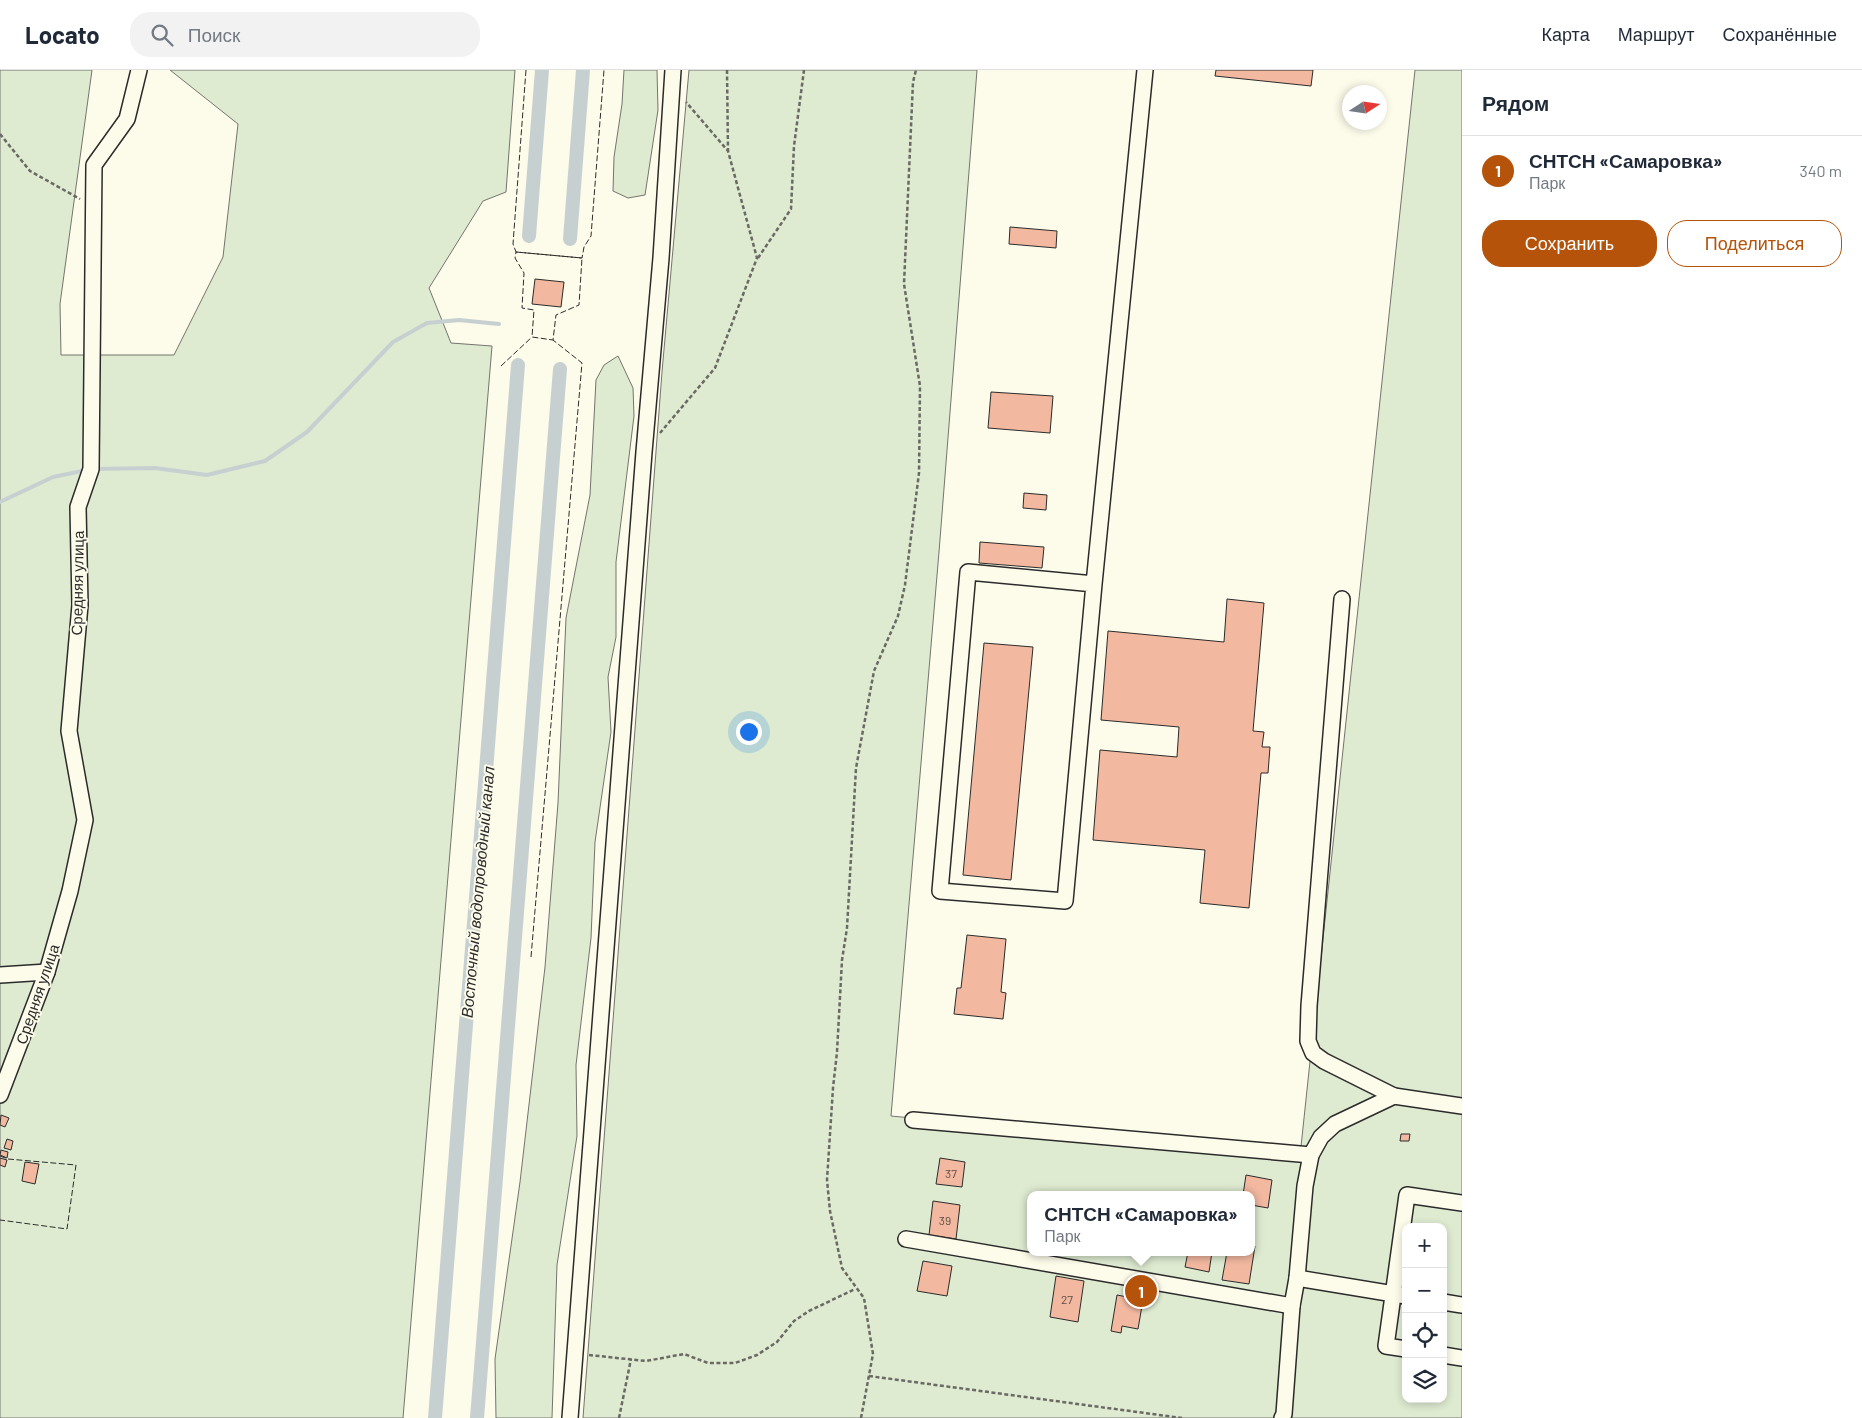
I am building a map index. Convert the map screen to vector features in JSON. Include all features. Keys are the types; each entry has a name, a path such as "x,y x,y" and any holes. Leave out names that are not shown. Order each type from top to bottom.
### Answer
{"street":[{"name":"Средняя улица","path":"0,1095 47,972 70,892 85,820 69,731 80,605 78,507 91,469 94,166 127,119 139,70"},
{"path":"570,1418 644,452 661,258 672,70"},
{"path":"1094,584 968,572 940,891 1065,900 1145,70"},
{"path":"1342,599 1308,1041 1313,1053 1324,1061 1394,1096 1462,1106"},
{"path":"0,975 47,972"},
{"path":"1282,1418 1284,1414 1292,1306 1297,1278 1305,1186 1311,1155 1320,1138 1335,1124 1394,1096"},
{"path":"913,1120 1311,1155"},
{"path":"1402,1348 1386,1346 1400,1295 1407,1195 1462,1203"},
{"path":"906,1239 1292,1306"},
{"path":"1297,1278 1400,1295"},
{"path":"1447,1303 1462,1305"},
{"path":"1447,1356 1462,1358"}],"path":[{"path":"727,70 728,151 757,258"},
{"path":"644,452 714,368 757,258 790,209 794,146 804,70"},
{"path":"861,1418 872,1354 864,1298 842,1268 830,1211 827,1180 842,960 847,928 856,768 874,671 898,616 905,585 919,473 920,386 904,284 913,82 916,70"},
{"path":"671,86 728,151"},
{"path":"0,134 30,171 94,208"},
{"path":"575,1353 646,1361 684,1354 708,1363 735,1363 757,1355 777,1342 794,1321 809,1311 856,1289"},
{"path":"619,1418 631,1359"},
{"path":"869,1376 1182,1418"}],"green space":[{"path":"0,70 92,70 60,304 61,355 174,355 223,257 238,124 170,70 515,70 506,192 483,201 429,288 451,343 492,346 403,1418 0,1418"},
{"path":"624,70 657,70 658,110 645,195 628,198 613,191 614,157 622,104"},
{"path":"689,70 977,70 939,552 891,1116 1300,1156 1415,70 1462,70 1462,1418 583,1418 662,372"},
{"path":"618,356 633,388 634,416 616,562 616,637 608,677 611,732 595,842 591,938 576,1065 577,1136 557,1265 552,1418 496,1418 495,1359 520,1182 545,967 558,803 566,618 590,495 596,380 604,365"}],"building":[{"path":"1216,70 1313,70 1311,86 1215,76"},
{"path":"1010,227 1057,231 1056,248 1009,244"},
{"path":"535,279 564,282 561,307 532,304"},
{"path":"991,392 1053,396 1050,433 988,428"},
{"path":"1024,493 1047,495 1046,510 1023,508"},
{"path":"980,542 1044,547 1042,568 979,563"},
{"path":"1227,599 1264,603 1253,731 1264,732 1262,747 1270,747 1268,773 1261,773 1249,908 1200,903 1205,850 1093,840 1100,750 1177,757 1179,727 1101,720 1108,631 1224,642"},
{"path":"984,643 1033,647 1011,880 963,875"},
{"path":"967,935 1006,939 1001,992 1006,993 1003,1019 954,1014 957,988 961,988"},
{"path":"1,1115 9,1118 5,1127 0,1125"},
{"path":"1401,1134 1410,1134 1409,1141 1400,1141"},
{"path":"7,1139 13,1141 11,1150 4,1148"},
{"path":"1,1150 8,1152 7,1158 0,1155"},
{"path":"0,1158 7,1160 5,1167 0,1165"},
{"path":"940,1158 965,1162 962,1187 936,1184"},
{"path":"25,1162 39,1164 35,1184 22,1181"},
{"path":"1246,1175 1272,1180 1268,1208 1255,1206 1255,1191 1244,1191"},
{"path":"933,1201 960,1205 956,1239 929,1235"},
{"path":"1187,1256 1211,1256 1209,1272 1185,1267"},
{"path":"1226,1256 1253,1256 1249,1284 1222,1280"},
{"path":"923,1261 952,1266 947,1296 917,1291"},
{"path":"1056,1276 1084,1281 1078,1322 1050,1317"},
{"path":"1117,1295 1143,1300 1138,1329 1122,1326 1121,1333 1111,1331"}],"waterway":[{"name":"Восточный водопроводный канал","path":"529,236 542,70"},
{"name":"Восточный водопроводный канал","path":"570,239 583,70"},
{"path":"94,469 155,468 207,475 265,461 307,432 393,342 427,323 459,320 499,324"},
{"name":"Восточный водопроводный канал","path":"435,1418 518,365"},
{"name":"Восточный водопроводный канал","path":"477,1418 560,369"},
{"path":"0,502 53,477 87,470"}],"fence":[{"path":"526,70 513,244 516,252 582,258 584,247 591,236 604,70"},
{"path":"516,252 582,258 579,305 556,315 553,340 532,337 534,310 522,308 524,273 515,258 516,252"},
{"path":"501,366 532,337"},
{"path":"531,957 582,363 553,340"},
{"path":"0,1156 8,1159 76,1165 67,1229 0,1220"}],"place":[{"name":"СНТСН «Самаровка»","path":"1141,1291"}]}
